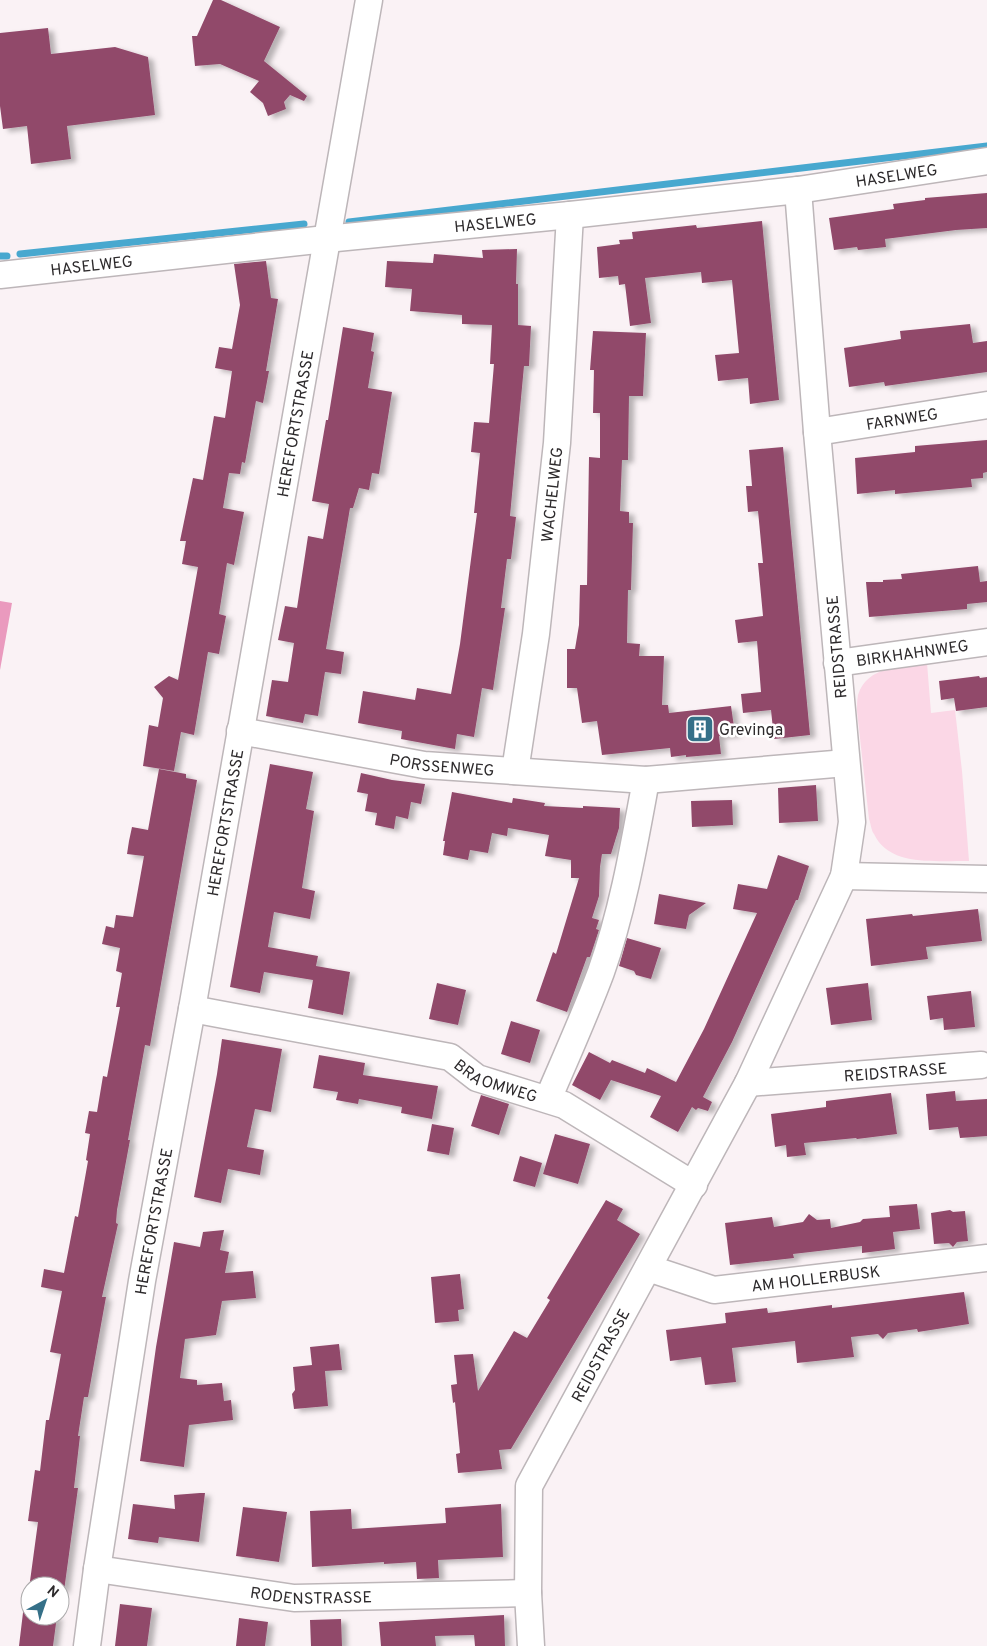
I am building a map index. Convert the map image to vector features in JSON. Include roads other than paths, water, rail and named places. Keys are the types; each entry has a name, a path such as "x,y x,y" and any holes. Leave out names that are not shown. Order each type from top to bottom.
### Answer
{"street":[{"name":"HEREFORTSTRASSE","path":"87,1646 142,1281 192,1009 369,0"},
{"name":"HASELWEG","path":"0,274 798,190 987,161"},
{"name":"REIDSTRASSE","path":"531,1646 528,1593 529,1486 748,1083 844,876 852,822 816,432 798,190"},
{"name":"WACHELWEG","path":"515,771 536,634 557,443 570,215"},
{"name":"FARNWEG","path":"816,432 987,405"},
{"name":"BIRKHAHNWEG","path":"837,663 987,642"},
{"name":"PORSSENWEG","path":"240,732 424,765 646,780 846,763"},
{"path":"548,1099 601,972 629,876 646,780"},
{"path":"844,876 987,879"},
{"name":"BRAOMWEG","path":"192,1009 450,1057 477,1078 564,1105 694,1185"},
{"name":"REIDSTRASSE","path":"748,1083 982,1065"},
{"name":"AM HOLLERBUSK","path":"648,1268 714,1290 987,1258"},
{"name":"RODENSTRASSE","path":"98,1569 294,1598 528,1593"}],"waterway":[{"path":"349,222 987,146"},
{"path":"20,254 304,224"},
{"path":"0,256 7,256"}],"place":[{"name":"Grevinga","path":"700,729"}]}
